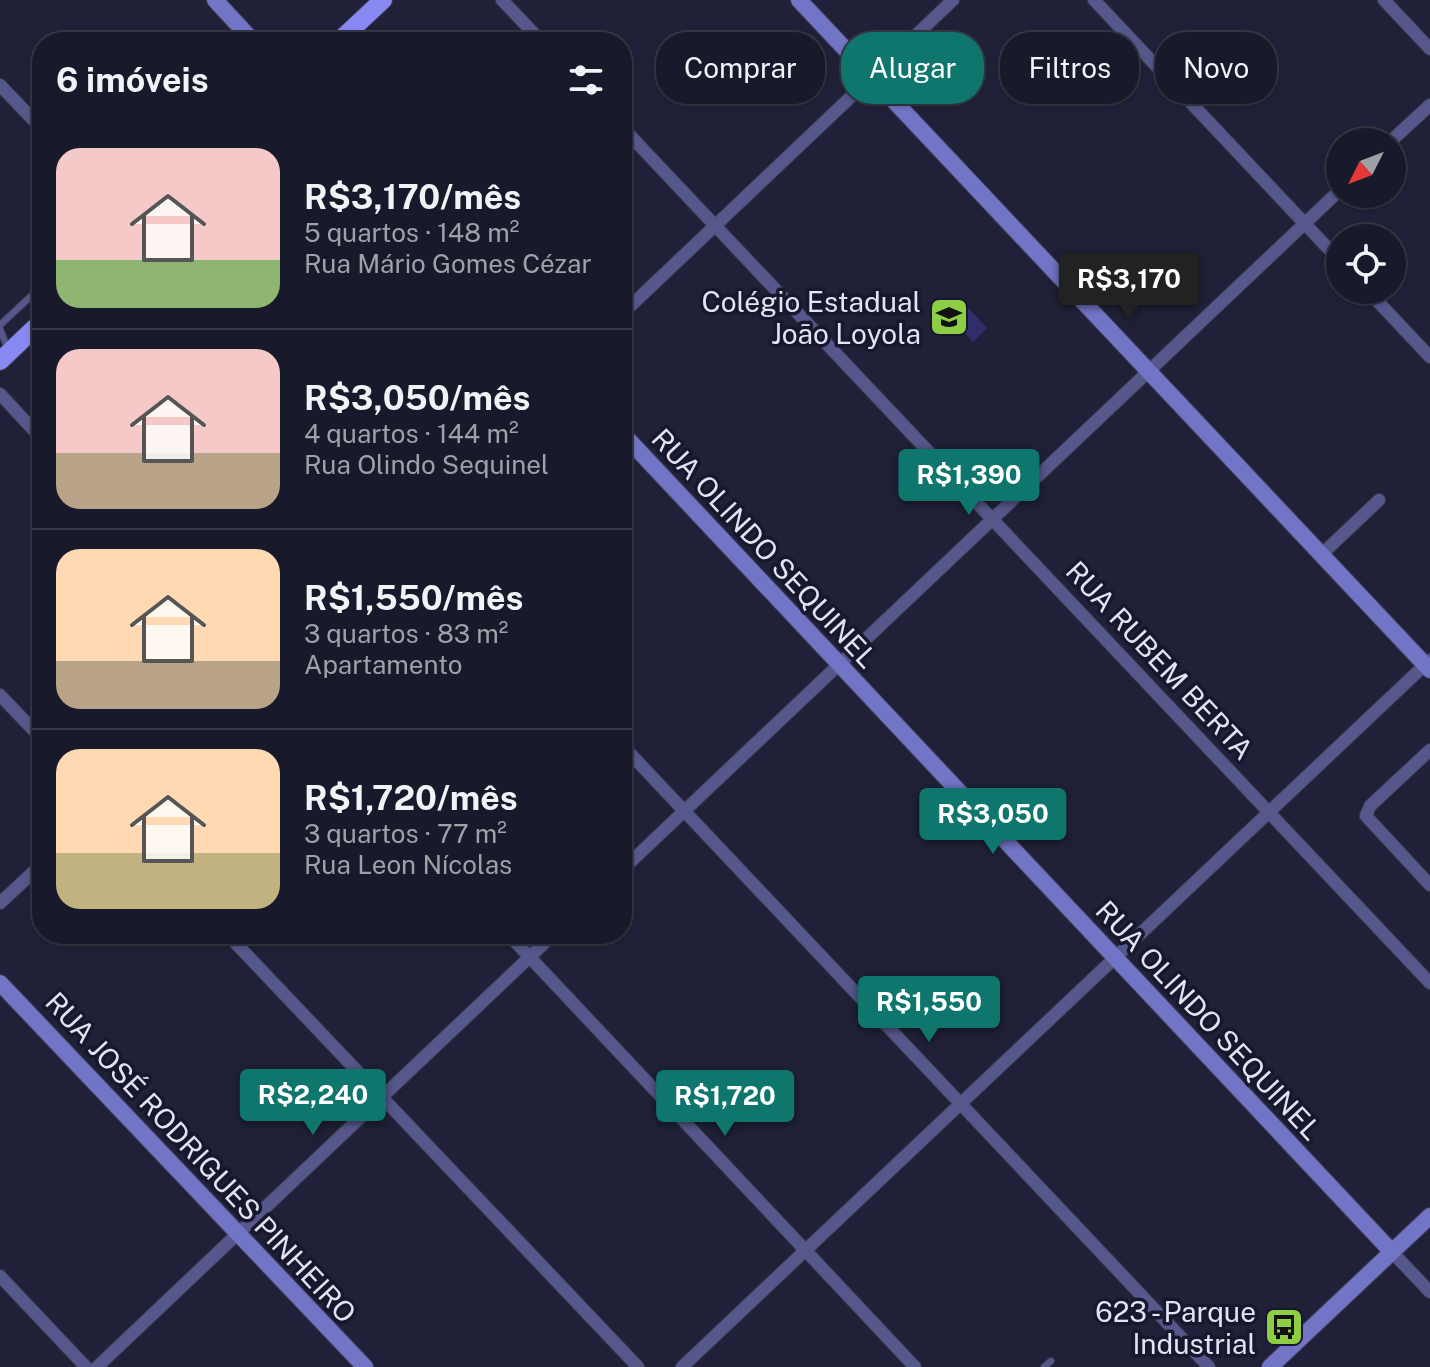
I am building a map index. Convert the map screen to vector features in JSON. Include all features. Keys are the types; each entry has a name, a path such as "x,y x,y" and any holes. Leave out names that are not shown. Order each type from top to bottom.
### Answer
{"main road":[{"path":"349,32 383,0"},
{"path":"5,356 32,330"}],"street":[{"path":"215,0 245,32"},
{"path":"502,0 532,32"},
{"path":"799,0 841,44"},
{"path":"919,32 953,0"},
{"path":"1094,0 1326,246"},
{"path":"1384,0 1430,49"},
{"path":"0,85 32,119"},
{"path":"632,305 844,104"},
{"path":"682,1367 1428,665 897,104"},
{"path":"1405,128 1430,105"},
{"name":"RUA RUBEM BERTA","path":"632,138 1430,983"},
{"path":"632,860 1326,203"},
{"path":"1380,304 1430,357"},
{"path":"0,394 32,428"},
{"name":"RUA OLINDO SEQUINEL","path":"632,444 1430,1292"},
{"path":"1321,555 1379,500"},
{"path":"0,695 32,729"},
{"path":"1428,755 1370,806 1366,816 1430,885"},
{"path":"632,756 1209,1367"},
{"path":"0,903 32,873"},
{"path":"237,944 638,1367"},
{"path":"518,944 915,1367"},
{"path":"97,1367 544,944"},
{"name":"RUA JOSÉ RODRIGUES PINHEIRO","path":"0,983 365,1367"},
{"path":"1270,1367 1430,1216"},
{"path":"0,1276 86,1367"}],"lane":[{"path":"5,356 0,327 32,295"},
{"path":"11,298 19,307"},
{"path":"1044,1367 1051,1361"}],"shaded area":[{"path":"962,301 987,328 973,342 948,315"}],"place":[{"name":"Colégio Estadual João Loyola","path":"949,317"},
{"name":"623 - Parque Industrial","path":"1284,1327"}]}
